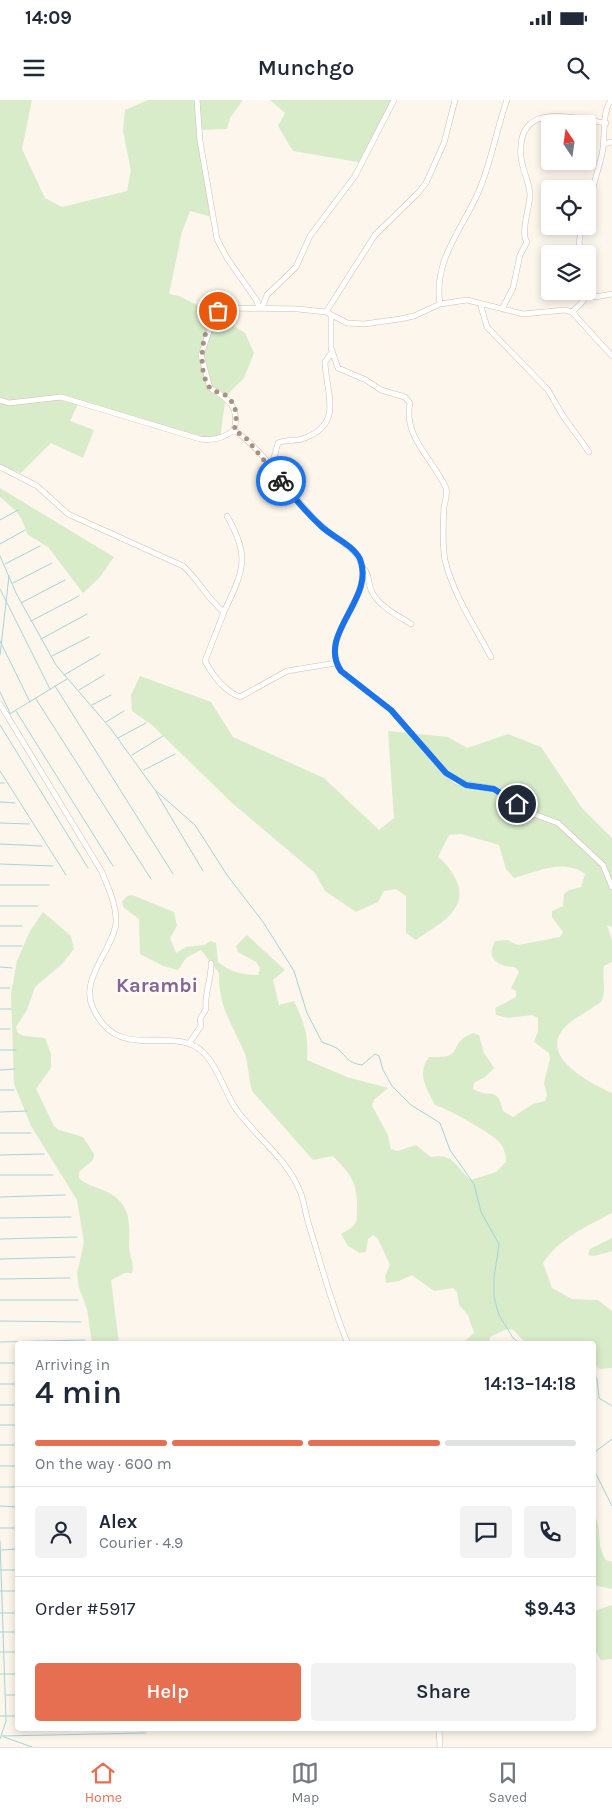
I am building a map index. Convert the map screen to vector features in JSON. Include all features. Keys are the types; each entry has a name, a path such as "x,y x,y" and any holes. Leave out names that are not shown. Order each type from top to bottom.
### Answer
{"street":[{"path":"197,100 200,141 217,239 261,308"},
{"path":"261,308 267,295 296,267 310,236 355,176 394,100"},
{"path":"455,100 444,143 426,183 376,235 328,314 332,352 338,368 366,380 381,390 396,393 408,399 410,403 408,419 419,449 426,454 447,492 443,520 445,561 463,604 491,657"},
{"path":"440,304 438,293 443,263 479,192 507,100"},
{"path":"595,180 604,144 606,110 611,100"},
{"path":"502,309 512,288 520,255 527,242 524,233 528,219 530,194 521,157 526,128 534,118 547,114 606,123"},
{"path":"604,144 612,142"},
{"path":"596,297 612,294"},
{"path":"234,430 236,423 234,408 226,396 210,388 201,355 212,320 218,311 228,308 261,308 328,314 347,323 364,324 414,316 440,304 467,300 523,314 548,311 572,312 612,356"},
{"path":"572,312 584,300"},
{"path":"480,303 487,327 548,390 563,416 589,452"},
{"path":"271,468 278,443 296,442 307,438 320,430 328,420 331,409 325,362 332,352"},
{"path":"0,400 9,403 61,397 210,440 234,430"},
{"path":"234,430 246,438 292,496 320,525 348,545 359,557 362,567 362,587 337,638 334,654 336,663 353,681 391,710 446,773 466,785 494,789 528,812 558,823 603,865 612,887"},
{"path":"0,467 37,486 68,514 183,566 206,596 224,612"},
{"path":"227,516 240,540 241,576 224,612 205,661 211,673 233,694 240,697 288,671 336,663"},
{"path":"362,567 368,574 373,594 393,613 411,624"},
{"path":"0,704 102,872 113,901 116,917 114,933 96,969 91,990 90,1001 97,1016 104,1026 121,1037 145,1042 175,1040 190,1042 206,1056 236,1109 281,1162 299,1188 335,1312 347,1341"},
{"path":"190,1042 202,1026 200,1019 206,1009 205,998 212,978 211,963"},
{"path":"439,1731 440,1747"}],"green space":[{"path":"0,100 32,100 22,149 45,198 62,207 127,191 131,171 123,131 125,110 148,100 243,100 230,118 227,129 199,130 212,217 190,211 182,232 169,294 179,296 215,314 228,308 232,325 245,333 254,353 244,378 226,396 220,438 210,440 79,402 70,421 94,430 83,458 51,443 21,473 0,465"},
{"path":"270,100 394,100 363,163 293,151 278,126 285,113"},
{"path":"0,488 114,557 100,577 83,593 48,547 27,534 23,521 0,497"},
{"path":"140,676 211,702 233,737 324,778 379,830 394,818 388,731 448,737 467,748 508,734 541,747 582,808 612,838 612,927 607,925 612,940 612,962 604,966 603,998 601,1002 566,1026 558,1037 557,1048 562,1058 570,1067 591,1083 612,1093 612,1213 565,1240 543,1263 552,1288 572,1299 598,1300 612,1311 612,1368 600,1369 596,1366 596,1341 524,1341 513,1330 507,1329 490,1337 489,1341 465,1341 474,1333 468,1315 459,1305 457,1292 453,1288 434,1291 412,1275 399,1281 386,1283 385,1276 390,1265 378,1239 373,1235 368,1239 366,1252 360,1253 348,1246 341,1234 355,1225 357,1219 357,1195 351,1177 333,1156 313,1160 253,1092 245,1054 227,1015 221,996 219,973 201,950 186,958 178,970 163,966 140,954 139,919 124,908 122,902 127,896 132,895 174,912 177,926 170,938 176,953 186,947 205,945 210,941 216,943 218,962 237,972 258,975 260,968 256,962 238,952 236,946 247,935 285,970 273,980 279,1005 294,1001 305,1029 307,1060 347,1077 388,1088 374,1100 372,1106 388,1135 391,1149 397,1151 416,1145 431,1157 439,1156 450,1159 471,1180 496,1172 506,1162 504,1149 488,1133 435,1105 424,1081 423,1069 425,1063 429,1057 450,1055 455,1051 462,1039 473,1033 479,1035 484,1053 494,1068 485,1077 474,1083 473,1089 496,1095 503,1111 513,1117 533,1104 545,1101 547,1095 544,1083 550,1059 549,1053 534,1042 538,1031 538,1018 532,1015 508,1018 496,1015 495,1008 516,997 516,991 511,988 519,972 515,967 499,964 495,961 492,947 495,941 507,940 518,945 560,937 563,932 552,917 552,911 563,906 564,894 569,890 581,887 585,874 577,869 559,867 514,878 506,869 499,845 461,834 449,835 438,857 448,866 455,878 459,889 459,899 450,915 416,940 406,933 406,896 396,889 384,891 378,902 356,912 325,891 315,873 232,803 152,725 132,711 131,695"},
{"path":"43,912 71,936 74,949 62,964 35,987 27,1010 16,1027 18,1033 24,1036 45,1038 51,1054 51,1068 36,1089 54,1126 59,1130 83,1137 94,1154 93,1160 79,1172 79,1178 118,1199 126,1210 129,1223 129,1250 133,1266 132,1273 125,1273 111,1280 119,1341 92,1341 87,1309 79,1288 77,1274 84,1242 77,1200 31,1126 14,1084 11,993 17,961 30,931"},
{"path":"612,1238 612,1251 594,1256 588,1255 590,1249"},
{"path":"596,1517 603,1554 606,1560 612,1562 612,1589 596,1585"},
{"path":"612,1605 612,1659 601,1660 596,1652 597,1610"}],"waterway":[{"path":"0,520 18,510"},
{"path":"0,544 25,530"},
{"path":"5,564 40,546"},
{"path":"0,556 16,593 56,665 111,729 155,790 195,825 227,875 263,922 294,971 307,1013 322,1042 336,1048 357,1064 362,1065 375,1054 379,1056 383,1070 392,1086 411,1105 440,1123 450,1150 474,1184 481,1212 499,1244 494,1278 494,1297 499,1315 516,1341"},
{"path":"13,583 52,563"},
{"path":"0,655 9,576"},
{"path":"21,603 65,580"},
{"path":"0,589 50,689"},
{"path":"31,621 79,596"},
{"path":"41,639 87,614"},
{"path":"52,656 89,637"},
{"path":"0,641 30,702"},
{"path":"64,675 100,654"},
{"path":"79,690 104,675"},
{"path":"8,715 67,679"},
{"path":"55,686 173,874"},
{"path":"0,692 10,713"},
{"path":"92,705 111,695"},
{"path":"36,699 151,879"},
{"path":"16,711 113,866"},
{"path":"106,722 124,711"},
{"path":"118,738 146,723"},
{"path":"0,725 88,868"},
{"path":"132,755 163,736"},
{"path":"144,770 175,754"},
{"path":"0,771 66,875"},
{"path":"156,792 203,871"},
{"path":"0,802 15,803"},
{"path":"0,823 29,824"},
{"path":"0,844 42,846"},
{"path":"0,864 53,866"},
{"path":"0,885 49,885"},
{"path":"0,906 38,906"},
{"path":"0,926 22,926"},
{"path":"0,946 22,946"},
{"path":"0,967 12,968"},
{"path":"0,988 10,988"},
{"path":"0,1009 11,1009"},
{"path":"0,1029 10,1029"},
{"path":"0,1050 16,1050"},
{"path":"0,1070 15,1069"},
{"path":"0,1090 14,1090"},
{"path":"0,1112 27,1111"},
{"path":"0,1133 31,1133"},
{"path":"0,1155 44,1154"},
{"path":"0,1175 53,1175"},
{"path":"0,1197 65,1195"},
{"path":"0,1218 71,1217"},
{"path":"0,1239 77,1237"},
{"path":"0,1259 75,1257"},
{"path":"0,1279 70,1278"},
{"path":"0,1300 78,1300"},
{"path":"0,1321 81,1322"},
{"path":"42,1341 85,1340"},
{"path":"0,1342 15,1342"},
{"path":"0,1363 15,1363"},
{"path":"596,1377 599,1398 612,1406"},
{"path":"0,1384 15,1384"},
{"path":"0,1405 15,1405"},
{"path":"0,1425 15,1425"},
{"path":"596,1451 612,1439"},
{"path":"0,1445 15,1445"},
{"path":"0,1466 15,1466"},
{"path":"596,1474 612,1506"},
{"path":"0,1487 15,1487"},
{"path":"0,1506 15,1507"},
{"path":"0,1528 15,1528"},
{"path":"0,1541 6,1721 0,1739"},
{"path":"1,1550 15,1549"},
{"path":"0,1570 15,1570"},
{"path":"0,1591 15,1591"},
{"path":"0,1613 15,1613"},
{"path":"0,1632 15,1632"},
{"path":"0,1652 15,1652"},
{"path":"0,1674 15,1674"},
{"path":"6,1695 15,1695"},
{"path":"0,1716 15,1716"},
{"path":"2,1736 146,1733"},
{"path":"4,1737 32,1747"}],"way so far":[{"path":"218,311 212,320 201,355 207,383 210,388 226,396 232,402 236,414 234,430 246,438 281,481"}],"district":[{"name":"Karambi","path":"157,985"}],"route":[{"path":"281,481 292,496 320,525 330,534 348,545 359,557 362,567 362,587 337,638 334,654 336,663 341,671 391,710 446,773 457,782 494,789 517,804"}]}
